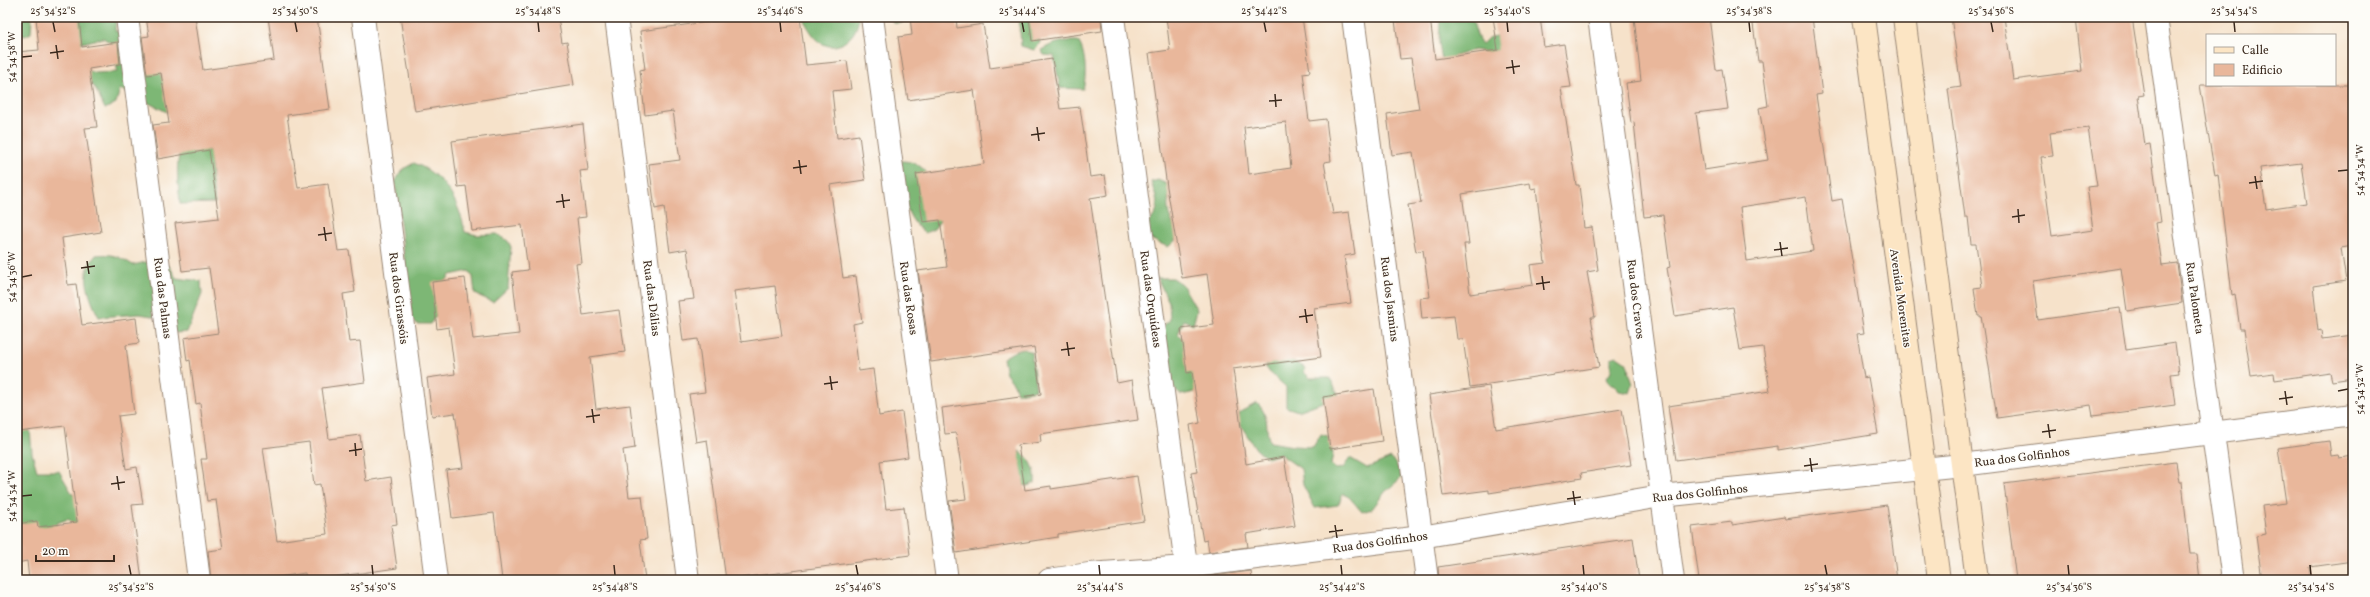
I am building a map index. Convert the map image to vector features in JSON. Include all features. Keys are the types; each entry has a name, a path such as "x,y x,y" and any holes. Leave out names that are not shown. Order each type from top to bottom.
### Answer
{"main road":[{"name":"Avenida Morenitas","path":"1864,17 1938,580"},
{"path":"1904,17 1977,580"}],"street":[{"name":"Rua das Palmas","path":"127,17 199,580"},
{"name":"Rua dos Girassóis","path":"362,17 436,580"},
{"name":"Rua das Dálias","path":"616,17 688,580"},
{"name":"Rua das Rosas","path":"872,17 947,580"},
{"name":"Rua das Orquídeas","path":"1113,17 1187,573"},
{"name":"Rua dos Jasmins","path":"1353,17 1427,580"},
{"name":"Rua dos Cravos","path":"1599,17 1673,580"},
{"name":"Rua Palometa","path":"2156,17 2233,580"},
{"name":"Rua dos Golfinhos","path":"1049,580 1089,574 1187,573 1421,537 1661,496 1962,465 2353,415"}],"green space":[{"path":"17,17 32,17 31,33 25,36 17,33"},
{"path":"72,17 116,17 115,31 125,32 155,41 169,113 120,89 116,103 105,109 94,86 82,82 75,67 96,73 117,72 116,46 103,38 82,43 74,40"},
{"path":"802,17 858,17 858,23 856,29 848,40 836,46 829,46 816,39"},
{"path":"889,17 903,17 902,23 894,23"},
{"path":"1019,17 1025,17 1039,30 1040,44 1034,50 1021,46"},
{"path":"1440,17 1471,17 1477,35 1482,44 1488,38 1499,35 1515,49 1485,52 1474,50 1442,60 1439,43"},
{"path":"1065,41 1078,41 1083,51 1085,78 1083,89 1060,88 1054,56 1044,55 1041,50 1053,44"},
{"path":"184,145 211,151 212,182 215,203 180,204 178,165"},
{"path":"899,161 919,165 930,178 934,186 944,215 934,229 925,233 917,226 908,210 903,191"},
{"path":"414,163 434,174 448,190 459,210 465,232 477,235 497,234 508,241 511,247 508,288 493,302 475,294 473,277 469,271 450,275 446,281 442,308 430,324 417,324 412,319 395,182 403,169"},
{"path":"1158,180 1169,185 1168,210 1175,231 1175,241 1168,247 1146,237 1147,224 1152,219 1157,209 1157,200 1151,182"},
{"path":"155,253 170,267 176,278 201,281 202,294 187,332 175,333 157,317 140,314 99,317 94,306 87,285 87,271 91,261 96,255 116,256 133,265 146,262"},
{"path":"1157,278 1173,278 1182,284 1197,310 1193,325 1184,320 1178,334 1187,344 1200,391 1181,395 1170,385 1163,326 1170,320 1169,302"},
{"path":"1294,347 1292,361 1306,368 1304,372 1310,378 1330,378 1339,396 1298,411 1286,407 1286,387 1265,368 1270,357"},
{"path":"1024,349 1031,352 1036,390 1017,393 1014,384 1006,374 1003,358 1015,351"},
{"path":"1617,356 1626,362 1630,371 1628,369 1633,384 1630,393 1619,391 1613,384 1610,384 1607,377 1611,371 1611,358"},
{"path":"1257,403 1266,418 1270,442 1293,446 1313,447 1321,434 1328,436 1333,453 1331,465 1336,469 1343,468 1350,458 1367,468 1391,458 1400,470 1401,478 1385,492 1372,509 1362,512 1349,497 1343,494 1338,505 1315,508 1303,485 1301,469 1280,454 1267,458 1256,449 1238,421 1240,412"},
{"path":"17,415 29,418 32,453 37,471 59,471 73,495 96,500 86,535 68,519 57,523 54,536 23,529 17,521"},
{"path":"1019,451 1030,461 1035,473 1035,483 1027,486 1015,483"}],"building":[{"path":"36,17 79,17 82,47 118,42 120,64 89,69 97,127 85,128 101,232 62,238 68,285 76,284 82,325 136,318 139,343 126,345 134,414 118,416 126,469 137,467 143,504 132,505 142,580 29,580 27,561 17,563 17,524 37,521 38,527 77,522 65,426 19,432 17,417 17,291 22,290 17,249 17,52 39,50"},
{"path":"146,17 195,17 203,70 274,60 268,17 317,17 330,109 287,115 298,188 328,184 338,251 349,250 355,292 343,294 349,342 360,341 365,382 322,388 329,439 360,435 366,481 391,477 397,524 391,525 397,568 311,580 306,580 305,573 258,580 211,580 208,551 223,549 216,500 207,501 201,459 207,459 200,403 196,404 190,360 187,361 184,338 218,333 209,268 182,271 175,223 219,218 209,150 158,159 153,125 169,123 161,73 147,75 142,37 149,36","holes":["309,442 314,485 320,484 327,534 277,541 263,448"]},
{"path":"400,17 558,17 562,43 567,42 574,85 415,111"},
{"path":"743,17 800,17 806,65 847,61 851,89 832,91 837,138 859,135 865,180 830,185 843,278 856,276 862,322 853,324 859,371 873,369 879,416 902,412 908,457 880,461 886,509 904,507 910,555 726,580 707,440 696,442 689,394 705,392 698,339 683,341 678,301 694,299 687,249 670,252 664,207 655,209 649,164 680,160 673,111 645,115 640,70 645,69 640,31","holes":["775,286 782,336 741,342 734,291"]},
{"path":"910,17 956,17 957,28 983,24 990,68 1052,59 1060,109 1080,107 1090,177 1105,175 1108,195 1090,198 1117,383 1132,380 1138,420 1040,434 1041,442 1018,445 1025,490 1051,486 1051,489 1137,476 1144,521 1058,534 1058,537 956,553 949,501 966,499 956,433 945,434 942,408 1041,394 1034,347 931,362 918,271 947,267 940,220 923,222 916,174 984,164 974,90 908,100 898,37 912,35"},
{"path":"1029,17 1101,17 1102,31 1032,41"},
{"path":"1166,17 1302,17 1310,72 1303,73 1309,121 1326,119 1331,161 1324,162 1333,214 1349,212 1355,254 1344,256 1351,303 1314,308 1321,357 1233,369 1246,464 1284,457 1295,526 1246,534 1248,547 1209,552 1207,540 1203,541 1191,473 1197,472 1190,425 1200,423 1192,372 1187,373 1181,329 1214,325 1207,274 1182,278 1167,187 1149,53 1170,50","holes":["1286,122 1291,168 1249,174 1244,127"]},
{"path":"1430,17 1435,59 1498,50 1493,17 1540,17 1544,47 1564,44 1571,87 1561,88 1576,185 1579,185 1584,228 1592,227 1598,270 1587,272 1595,317 1591,317 1599,367 1470,387 1463,339 1457,339 1454,316 1422,319 1420,298 1430,297 1423,250 1416,252 1408,205 1421,203 1413,152 1392,155 1387,114 1419,109 1411,58 1400,59 1395,20","holes":["1530,183 1531,189 1536,188 1545,263 1530,265 1533,285 1470,294 1464,244 1469,244 1462,194"]},
{"path":"1634,17 1709,17 1716,70 1722,69 1728,109 1696,113 1704,170 1768,160 1759,108 1768,106 1762,61 1758,61 1752,17 1812,17 1822,94 1816,95 1832,201 1842,199 1864,333 1857,334 1864,378 1868,377 1878,434 1778,450 1778,446 1676,460 1668,406 1770,391 1763,347 1740,350 1733,307 1675,316 1667,268 1670,267 1663,215 1644,217 1634,122 1631,123 1626,83 1641,81","holes":["1806,197 1813,251 1747,261 1740,207"]},
{"path":"1951,17 2004,17 2013,80 2082,71 2076,17 2132,17 2144,95 2138,96 2145,145 2150,144 2161,222 2156,223 2162,265 2177,263 2182,303 2127,311 2121,268 2033,281 2038,320 2120,308 2126,350 2175,343 2179,373 2171,374 2175,405 2093,416 2091,405 1997,418 1981,316 1978,316 1974,288 1982,287 1976,244 1971,244 1968,217 1965,217 1948,89 1961,87","holes":["2088,128 2097,186 2087,187 2093,230 2052,236 2041,157 2053,156 2050,133"]},
{"path":"2200,85 2353,85 2353,246 2341,248 2346,281 2313,286 2318,331 2321,330 2322,339 2353,335 2353,378 2332,381 2330,372 2275,380 2274,373 2251,376 2244,329 2240,329 2235,294 2232,295 2218,174 2215,175","holes":["2301,163 2307,203 2266,209 2260,168"]},
{"path":"583,124 588,170 580,171 586,217 577,218 582,263 576,264 583,315 619,310 625,352 590,357 596,409 630,405 635,448 623,450 629,497 642,496 647,539 640,540 645,580 502,580 494,513 452,518 446,470 463,468 455,413 432,416 427,378 455,374 449,327 437,329 432,282 465,278 473,339 519,334 512,272 528,270 522,225 472,231 466,186 458,187 452,141"},
{"path":"1489,386 1496,429 1622,409 1631,465 1581,473 1582,478 1489,493 1489,490 1443,496 1429,395"},
{"path":"1374,389 1382,441 1330,449 1323,397"},
{"path":"2329,441 2331,456 2338,455 2339,458 2353,456 2353,561 2310,567 2312,580 2262,580 2256,536 2266,534 2262,506 2286,503 2278,448"},
{"path":"2176,462 2179,482 2182,482 2190,554 2197,554 2200,580 2016,580 2004,484"},
{"path":"1887,505 1897,580 1699,580 1692,527 1732,522 1732,525 1784,517 1785,519"},
{"path":"1633,538 1639,580 1439,580 1438,567"},
{"path":"1251,571 1252,580 1212,580 1212,576"}]}
